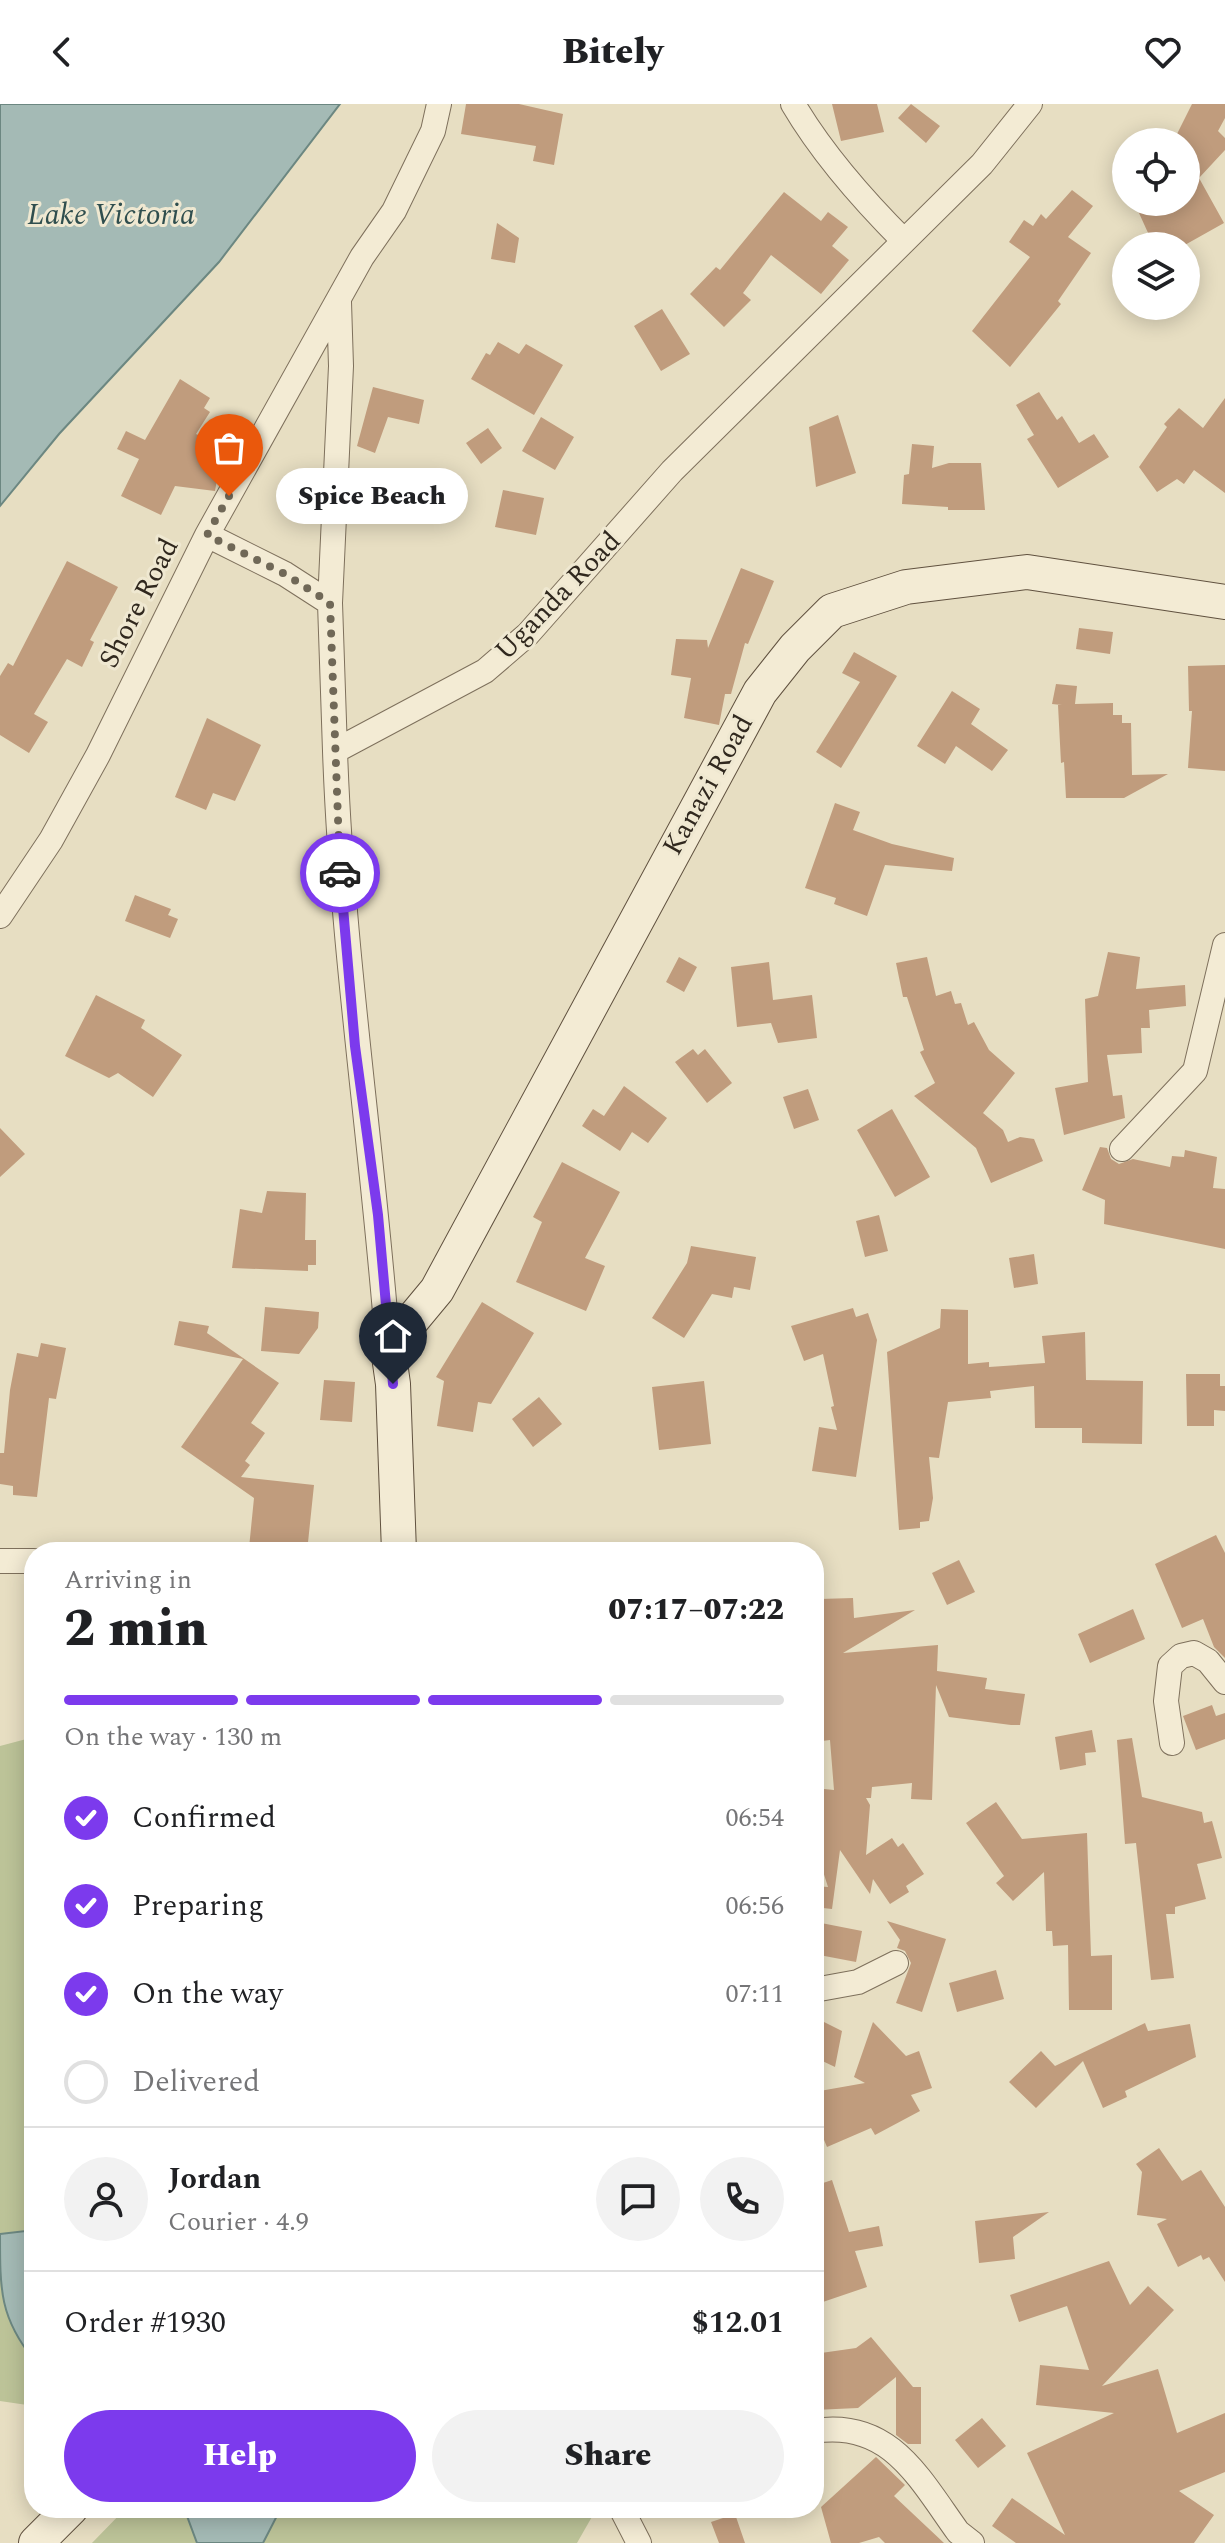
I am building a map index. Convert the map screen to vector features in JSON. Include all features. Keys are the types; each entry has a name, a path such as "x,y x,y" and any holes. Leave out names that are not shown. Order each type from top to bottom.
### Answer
{"main road":[{"name":"Kanazi Road","path":"388,1349 437,1290 760,692 795,648 832,611 906,587 1027,572 1225,602"},
{"path":"388,1349 393,1384 399,1542"},
{"path":"36,2543 61,2518"}],"street":[{"name":"Shore Road","path":"0,916 51,840 98,755 207,535 419,162 433,131 439,104"},
{"path":"793,104 813,138 838,169 904,241"},
{"name":"Uganda Road","path":"335,751 485,671 528,634 672,471 982,164 1030,104"},
{"path":"339,302 341,366 330,603 335,751 342,897 355,1046 378,1215 388,1349"},
{"path":"207,535 285,574 330,603"},
{"path":"1122,1149 1195,1071 1225,945"},
{"path":"0,1561 24,1561"},
{"path":"1172,1743 1166,1701 1170,1666 1181,1656 1194,1653 1208,1661 1225,1682"},
{"path":"824,1988 858,1982 896,1963"},
{"path":"824,2429 838,2427 870,2435 890,2445 958,2532 972,2543"},
{"path":"626,2518 639,2543"}],"green space":[{"path":"24,1740 24,2405 0,2401 0,1746"},
{"path":"116,2518 591,2518 577,2543 92,2543"}],"water":[{"name":"Lake Victoria","path":"0,104 340,104 219,262 59,434 0,506"},
{"path":"24,2231 24,2346 14,2331 4,2303 0,2234"},
{"path":"188,2518 276,2518 263,2543 197,2543"}],"building":[{"path":"466,104 519,104 563,114 554,165 533,161 536,146 461,134"},
{"path":"832,104 877,104 884,132 841,141"},
{"path":"911,104 940,126 926,143 898,118"},
{"path":"1192,104 1225,104 1225,118 1218,131 1225,138 1225,150 1200,177 1200,128 1180,128"},
{"path":"1200,180 1224,223 1200,236 1200,232 1148,232 1140,216 1200,216"},
{"path":"1072,190 1093,206 1068,237 1091,253 1058,301 1061,304 1010,367 972,331 1030,257 1009,242 1024,220 1033,226 1041,214 1046,219"},
{"path":"784,192 821,221 828,212 848,227 832,246 849,260 821,294 771,255 743,293 751,300 724,327 690,294 716,267 720,270"},
{"path":"497,223 519,238 515,263 491,259"},
{"path":"662,309 690,354 661,371 634,326"},
{"path":"498,342 519,354 526,344 563,365 534,415 471,379 486,353 490,355"},
{"path":"180,379 210,398 204,408 210,412 196,434 230,450 218,474 215,491 175,486 161,515 121,496 139,459 117,449 126,431 145,440"},
{"path":"373,387 424,400 419,424 388,417 375,453 357,446"},
{"path":"1039,392 1057,420 1062,416 1079,443 1094,434 1109,457 1058,488 1027,439 1034,435 1016,405"},
{"path":"1225,398 1225,493 1194,470 1184,484 1177,479 1157,492 1139,467 1167,427 1164,424 1179,408 1203,428"},
{"path":"838,415 856,473 816,487 809,427"},
{"path":"541,417 574,437 555,470 522,451"},
{"path":"488,428 502,448 481,464 466,443"},
{"path":"912,444 934,446 932,468 949,463 981,463 985,510 948,510 948,507 902,504 904,475 909,474"},
{"path":"503,490 544,498 536,535 495,527"},
{"path":"67,561 118,587 90,640 94,642 82,667 67,659 34,714 48,722 29,753 0,735 0,676 8,663 13,666"},
{"path":"741,568 774,581 748,644 745,643 731,694 725,694 719,725 684,718 691,678 671,675 676,639 707,640 708,648"},
{"path":"1079,628 1113,632 1110,654 1076,649"},
{"path":"854,652 897,676 841,768 816,752 860,682 842,673"},
{"path":"1225,665 1225,771 1188,768 1192,711 1189,711 1188,666"},
{"path":"1056,684 1077,686 1075,704 1113,703 1113,715 1122,715 1122,723 1131,723 1132,775 1168,774 1124,798 1066,798 1058,705 1062,705 1052,704"},
{"path":"952,691 980,709 971,724 1008,750 992,771 956,746 945,764 917,746"},
{"path":"207,718 261,745 235,801 213,793 206,810 175,797"},
{"path":"835,803 860,812 853,830 892,844 954,858 952,871 885,865 867,916 834,904 836,898 805,888"},
{"path":"135,895 171,909 168,915 178,919 170,938 125,921"},
{"path":"1108,952 1140,957 1136,989 1185,985 1186,1006 1149,1010 1150,1028 1141,1028 1142,1053 1107,1055 1113,1096 1122,1095 1125,1118 1064,1135 1055,1088 1088,1082 1085,999 1098,996"},
{"path":"679,957 697,967 684,992 666,982"},
{"path":"927,957 936,996 951,991 955,1004 961,1003 968,1025 974,1022 989,1050 1015,1073 983,1113 1003,1130 1008,1142 1020,1137 1034,1139 1043,1161 991,1183 976,1148 914,1096 935,1083 920,1052 924,1050 907,997 903,997 896,963"},
{"path":"769,962 773,1000 812,995 817,1038 778,1043 771,1023 737,1027 731,967"},
{"path":"96,995 145,1020 141,1028 182,1055 153,1097 118,1073 109,1078 65,1056"},
{"path":"693,1049 698,1055 705,1049 732,1083 707,1103 675,1062"},
{"path":"624,1086 667,1118 648,1143 632,1132 620,1151 582,1126 593,1109 604,1116"},
{"path":"808,1089 819,1120 794,1129 783,1097"},
{"path":"892,1109 930,1177 895,1197 857,1130"},
{"path":"0,1128 25,1154 0,1177"},
{"path":"1100,1147 1107,1148 1111,1159 1119,1164 1133,1159 1170,1167 1172,1156 1184,1157 1185,1150 1217,1157 1213,1188 1225,1189 1225,1249 1104,1224 1105,1200 1082,1190"},
{"path":"562,1162 620,1192 585,1258 605,1266 586,1311 516,1282 542,1222 533,1217"},
{"path":"267,1191 306,1193 305,1240 316,1240 316,1265 308,1265 308,1271 232,1268 240,1209 262,1213"},
{"path":"879,1215 888,1251 865,1257 856,1221"},
{"path":"691,1246 756,1257 750,1290 734,1287 732,1298 712,1294 684,1338 652,1318 687,1263"},
{"path":"1034,1254 1038,1284 1014,1288 1009,1258"},
{"path":"482,1302 534,1333 491,1404 478,1402 473,1432 437,1426 444,1381 436,1377"},
{"path":"265,1307 319,1312 318,1328 299,1354 261,1351"},
{"path":"853,1308 856,1317 868,1313 877,1340 856,1477 812,1471 819,1427 837,1430 831,1407 834,1406 823,1354 804,1361 791,1326"},
{"path":"941,1309 968,1310 968,1364 989,1362 989,1367 1045,1363 1042,1336 1085,1332 1086,1380 1143,1381 1142,1444 1082,1443 1082,1428 1035,1428 1034,1386 990,1391 991,1398 948,1402 939,1458 929,1457 933,1498 929,1521 920,1522 920,1528 899,1530 887,1352 940,1328"},
{"path":"179,1321 209,1326 207,1333 279,1383 251,1423 265,1433 245,1461 250,1465 241,1477 314,1485 308,1542 250,1542 254,1498 181,1447 243,1359 174,1345"},
{"path":"41,1343 66,1348 56,1399 49,1398 37,1497 13,1495 13,1486 0,1484 0,1453 4,1453 10,1390 17,1353 38,1357"},
{"path":"1186,1374 1220,1374 1220,1386 1225,1386 1225,1411 1214,1410 1214,1426 1187,1426"},
{"path":"324,1380 355,1382 352,1422 320,1420"},
{"path":"704,1381 711,1444 659,1450 652,1387"},
{"path":"539,1397 562,1424 533,1447 512,1419"},
{"path":"1216,1535 1225,1553 1225,1658 1214,1647 1203,1619 1182,1628 1155,1564"},
{"path":"959,1560 975,1592 947,1605 932,1573"},
{"path":"853,1598 854,1618 915,1610 843,1653 938,1645 937,1671 987,1678 985,1689 1025,1694 1020,1725 1011,1725 949,1717 936,1685 932,1800 911,1799 912,1783 872,1787 871,1798 866,1798 870,1805 866,1855 892,1838 898,1847 903,1843 924,1874 906,1886 909,1892 890,1904 873,1879 870,1894 840,1850 832,1909 824,1908 824,1887 828,1887 824,1874 824,1789 834,1790 830,1740 824,1741 824,1599"},
{"path":"1133,1609 1145,1639 1090,1663 1078,1634"},
{"path":"1212,1705 1216,1716 1225,1713 1225,1739 1196,1750 1183,1716"},
{"path":"1092,1730 1096,1752 1085,1753 1086,1765 1060,1770 1055,1737"},
{"path":"1132,1738 1142,1797 1202,1812 1204,1823 1212,1821 1222,1858 1197,1864 1206,1899 1175,1907 1175,1914 1166,1914 1174,1978 1151,1980 1136,1843 1125,1844 1117,1740"},
{"path":"996,1802 1022,1839 1087,1833 1091,1956 1112,1955 1112,2010 1069,2010 1068,1945 1053,1946 1052,1931 1046,1931 1044,1872 1013,1901 996,1883 1004,1876 966,1823"},
{"path":"887,1921 946,1939 922,2012 896,2003 911,1963 905,1951 897,1948 900,1940"},
{"path":"824,1924 862,1931 856,1962 824,1956"},
{"path":"996,1970 1004,1999 957,2012 949,1983"},
{"path":"824,2022 842,2031 835,2067 824,2062"},
{"path":"873,2022 906,2056 919,2051 932,2088 911,2095 920,2111 875,2135 871,2128 827,2147 824,2140 824,2090 865,2083 854,2077"},
{"path":"1145,2023 1148,2031 1190,2024 1196,2057 1125,2091 1127,2097 1103,2108 1083,2061 1036,2108 1009,2082 1041,2051 1055,2066"},
{"path":"1159,2148 1182,2181 1201,2170 1225,2207 1225,2282 1209,2257 1203,2260 1201,2255 1178,2267 1157,2224 1167,2219 1137,2215 1142,2172 1136,2164"},
{"path":"832,2180 849,2232 879,2226 883,2246 855,2251 867,2287 824,2302 824,2183"},
{"path":"1049,2212 1013,2237 1015,2259 979,2263 975,2221"},
{"path":"1109,2261 1130,2305 1148,2286 1174,2310 1102,2386 1158,2369 1177,2433 1225,2413 1225,2472 1179,2491 1214,2515 1194,2543 1016,2543 992,2526 1012,2498 1065,2535 1027,2453 1114,2413 1036,2405 1040,2365 1089,2370 1067,2306 1019,2322 1010,2295"},
{"path":"871,2337 913,2387 921,2387 921,2444 908,2444 896,2435 896,2377 858,2408 824,2410 824,2353 856,2348"},
{"path":"982,2418 1006,2446 978,2468 955,2440"},
{"path":"876,2457 905,2485 894,2496 944,2543 885,2543 879,2537 859,2543 831,2543 824,2518 824,2504"},
{"path":"736,2518 745,2543 719,2543 711,2522"}],"way so far":[{"path":"229,496 207,535 285,574 330,603 340,873"}],"place":[{"name":"Spice Beach","path":"229,496"}],"route":[{"path":"340,873 355,1046 378,1215 393,1384"}]}
